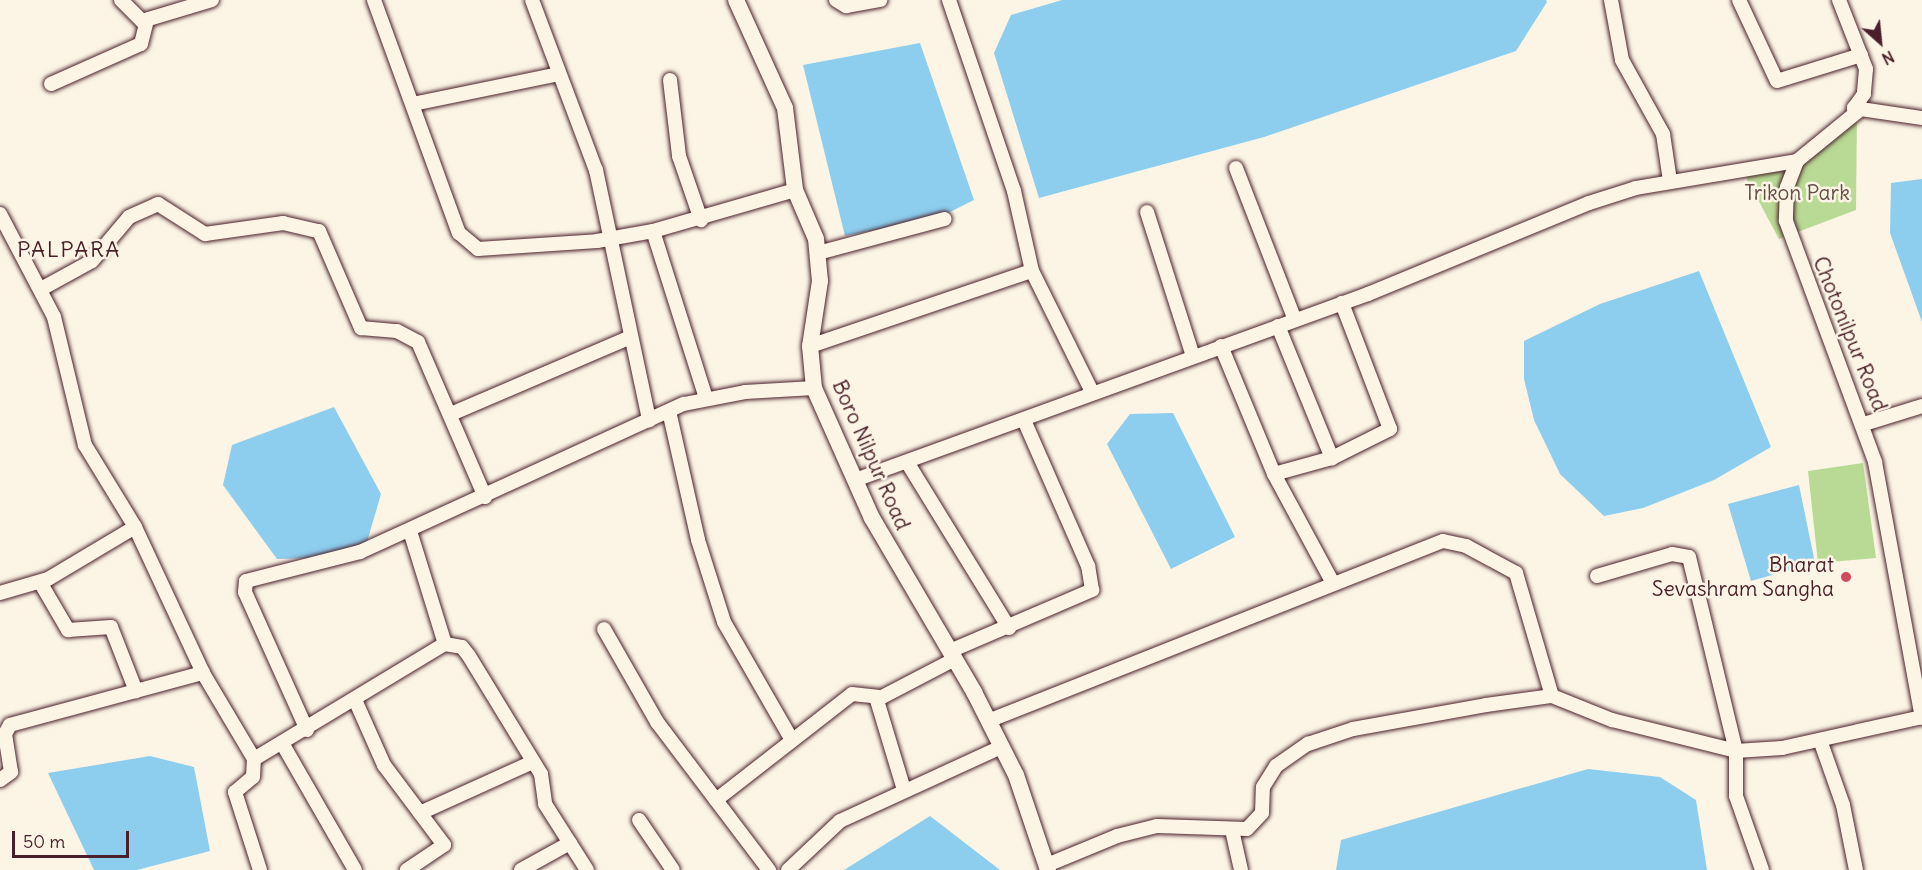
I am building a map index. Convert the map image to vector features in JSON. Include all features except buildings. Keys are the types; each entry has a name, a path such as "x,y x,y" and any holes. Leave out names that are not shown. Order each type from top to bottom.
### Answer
{"street":[{"path":"121,0 135,17 147,21 212,0"},
{"path":"374,0 465,243 494,251 653,231 795,190"},
{"path":"532,0 596,170 628,339 649,420"},
{"name":"Boro Nilpur Road","path":"736,0 785,108 795,190 818,253 810,346 814,388 855,480 1001,747 1036,824 1047,868"},
{"path":"836,0 846,6 880,0"},
{"path":"949,0 1014,191 1032,271 1092,392"},
{"path":"1611,0 1622,60 1663,134 1670,181"},
{"path":"1739,0 1777,81 1861,55"},
{"path":"1839,0 1861,55 1864,94 1854,108"},
{"path":"51,84 141,44 147,21"},
{"path":"413,104 559,74"},
{"path":"670,80 679,156 701,219"},
{"path":"1854,108 1922,118"},
{"path":"855,480 1342,303 1588,203 1670,181 1797,161 1857,112 1854,108"},
{"name":"Chotonilpur Road","path":"1797,161 1787,187 1786,221 1864,424 1922,717"},
{"path":"1236,168 1295,320"},
{"path":"41,289 92,261 117,229 144,207 168,207 205,234 306,225 329,244 361,328 410,334 451,414 485,497"},
{"path":"1147,212 1193,356"},
{"path":"0,214 54,317 85,445 135,526 203,673 254,759 253,777 236,792 260,870"},
{"path":"818,253 945,219"},
{"path":"653,231 706,398"},
{"path":"810,346 1032,271"},
{"path":"1274,474 1332,458 1383,437 1391,422 1342,303"},
{"path":"1278,326 1332,458"},
{"path":"451,414 628,339"},
{"path":"1221,346 1274,474 1334,584"},
{"path":"307,730 243,586 252,578 360,552 485,497 669,411 706,398 814,388"},
{"path":"1864,424 1922,406"},
{"path":"669,411 698,540 724,622 790,737"},
{"path":"716,800 790,737 858,691 876,697 952,655 1092,590 1088,566 1024,420"},
{"path":"907,462 1009,628"},
{"path":"0,593 40,582 135,526"},
{"path":"410,531 445,644"},
{"path":"988,721 1443,541 1508,564 1522,587 1552,696"},
{"path":"1597,576 1672,554 1689,557 1736,751 1736,796 1762,870"},
{"path":"40,582 68,630 111,627 136,691"},
{"path":"604,629 652,714 769,870"},
{"path":"254,759 356,702 445,644 462,647 544,780 545,804 587,870"},
{"path":"0,780 11,772 3,728 203,673"},
{"path":"1047,868 1117,836 1157,826 1232,831 1257,823 1263,787 1276,766 1308,744 1353,729 1552,696 1648,731 1736,751 1820,740 1922,717"},
{"path":"876,697 904,790"},
{"path":"356,702 384,765 444,845 407,870"},
{"path":"1820,740 1843,805 1856,870"},
{"path":"282,743 355,870"},
{"path":"788,870 840,822 904,790 1001,747"},
{"path":"420,813 533,762"},
{"path":"639,820 673,870"},
{"path":"1232,831 1241,870"},
{"path":"521,870 570,843"}],"green space":[{"name":"Trikon Park","path":"1857,112 1856,210 1779,239 1742,170 1804,155"},
{"path":"1863,463 1876,558 1818,563 1808,471"}],"water":[{"path":"1062,0 1546,0 1547,2 1516,51 1264,137 1039,198 994,53 1011,15"},
{"path":"920,43 974,200 940,217 845,236 803,65"},
{"path":"1922,179 1922,322 1890,233 1891,183"},
{"path":"1699,271 1771,447 1714,480 1643,508 1604,516 1560,474 1534,420 1524,379 1524,341 1600,304"},
{"path":"334,407 381,494 367,542 315,558 277,559 223,485 232,445"},
{"path":"1173,413 1235,537 1171,569 1107,444 1130,414"},
{"path":"1799,485 1815,563 1751,581 1728,504"},
{"path":"150,756 194,767 210,851 137,870 94,870 48,773"},
{"path":"1588,769 1660,777 1696,800 1707,870 1336,870 1341,840"},
{"path":"930,816 1000,870 844,870"}],"place":[{"name":"Bharat Sevashram Sangha","path":"1846,577"}],"district":[{"name":"PALPARA","path":"69,250"}]}
